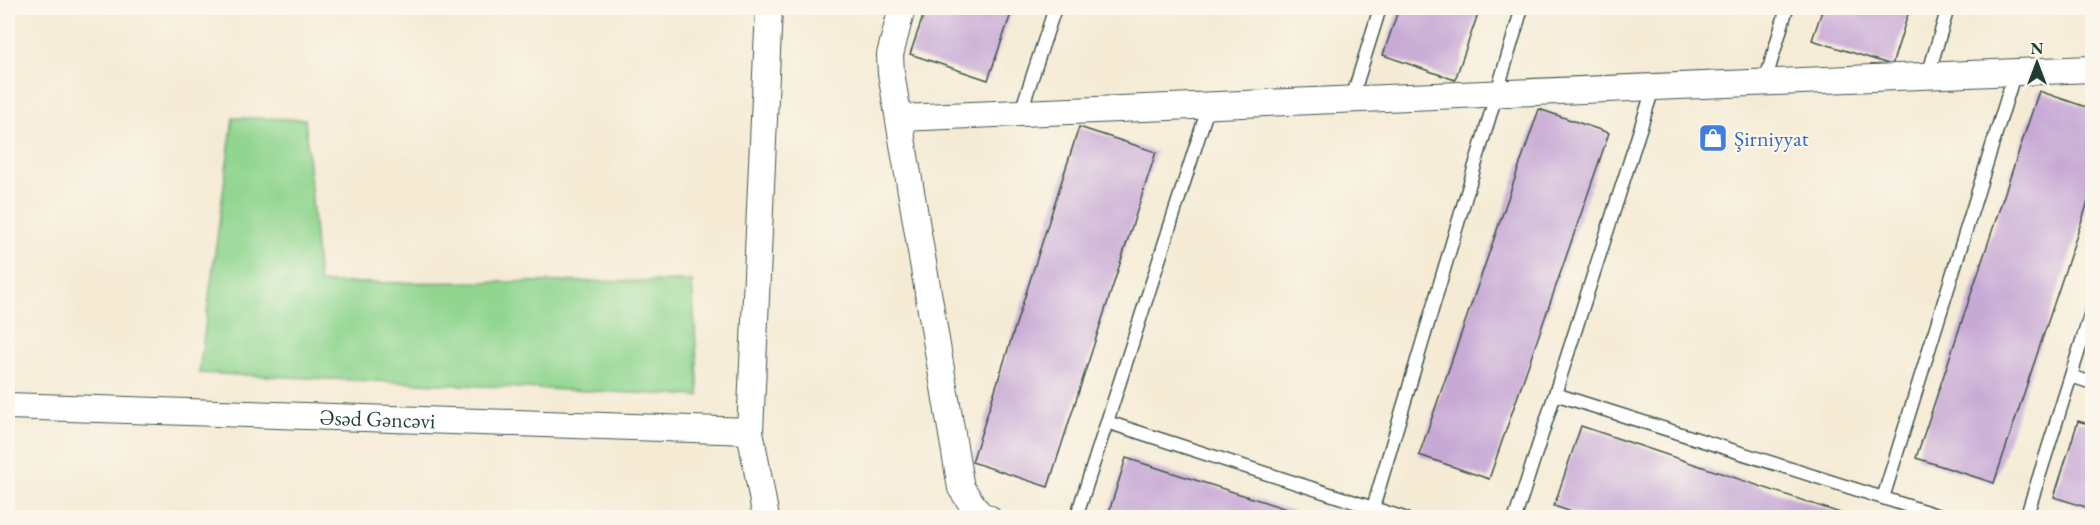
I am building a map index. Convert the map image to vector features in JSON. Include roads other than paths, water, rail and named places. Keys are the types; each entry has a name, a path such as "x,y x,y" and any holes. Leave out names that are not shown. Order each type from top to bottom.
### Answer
{"street":[{"path":"766,518 750,431 769,8"},
{"path":"902,8 890,55 962,488 978,514 988,518"},
{"path":"900,118 1021,111 2092,69"},
{"name":"Əsəd Gəncəvi","path":"8,406 750,431"}],"lane":[{"path":"1021,111 1055,8"},
{"path":"1352,98 1380,8"},
{"path":"1373,508 1521,8"},
{"path":"1765,82 1787,8"},
{"path":"1928,75 1948,8"},
{"path":"1883,498 2015,72"},
{"path":"1515,518 1654,86"},
{"path":"1076,518 1210,104"},
{"path":"2026,518 2092,309"},
{"path":"2071,376 2092,383"},
{"path":"1555,394 1946,518"},
{"path":"1107,422 1404,518"}],"place":[{"name":"Şirniyyat","path":"1713,138"}]}
